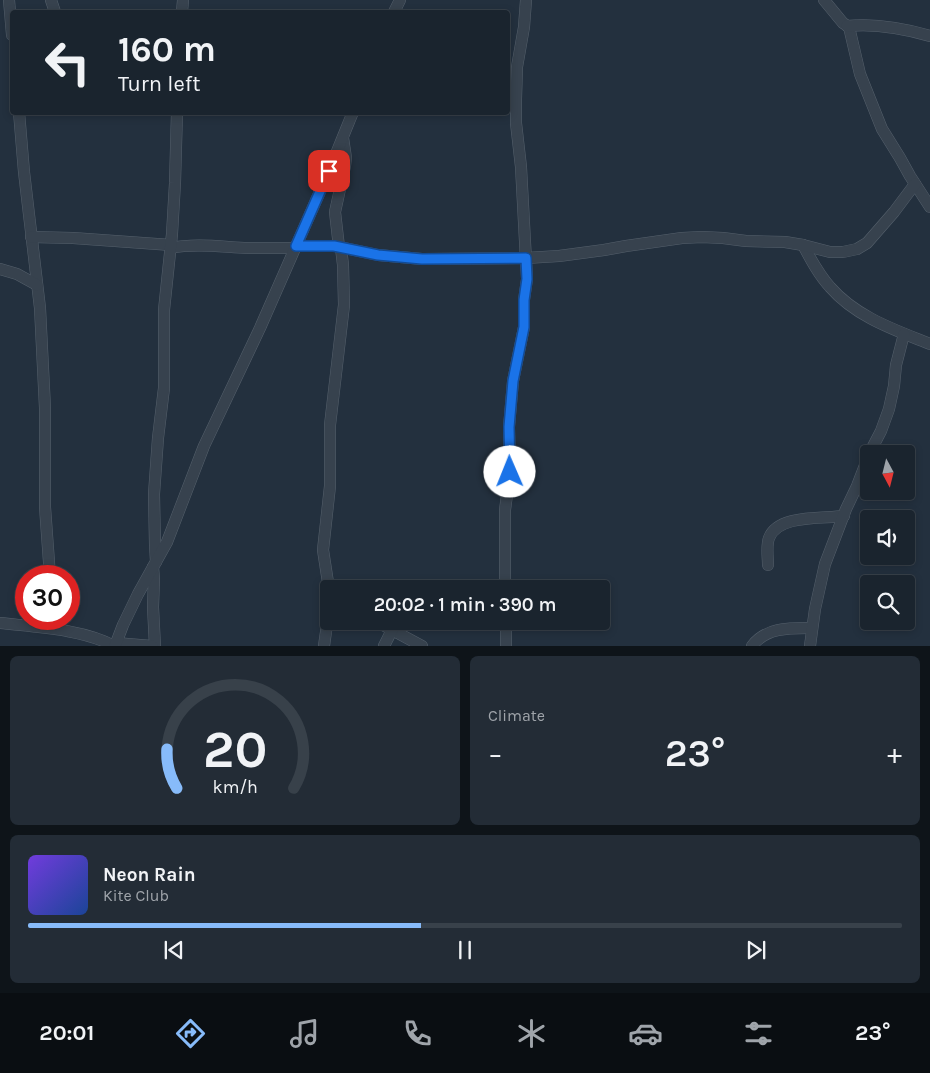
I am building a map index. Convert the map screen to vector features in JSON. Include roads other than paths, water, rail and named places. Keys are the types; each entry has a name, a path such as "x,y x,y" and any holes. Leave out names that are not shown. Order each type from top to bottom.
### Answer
{"street":[{"path":"505,580 505,510 510,472 509,427 513,381 524,327 524,300 527,279 516,123 518,66 526,0"},
{"path":"824,0 849,28 860,74 882,128 930,207"},
{"path":"847,26 860,24 893,27 930,36"},
{"path":"19,115 40,308 45,408 45,507 49,565"},
{"path":"75,630 115,645 154,646 154,494 164,388 164,310 175,183 176,115"},
{"path":"115,645 138,594 167,542 204,446 260,328 352,115"},
{"path":"328,580 323,550 330,486 330,424 344,305 343,265 335,212 344,176 346,158 343,137"},
{"path":"31,237 73,238 170,247 209,245 249,248 320,245 378,255 422,259 559,256 682,238 702,237 785,242 830,252 844,252 857,249 867,243 915,184"},
{"path":"803,245 814,265 830,287 849,305 872,319 930,344"},
{"path":"0,269 17,274 37,285"},
{"path":"874,445 889,409 896,365 904,334"},
{"path":"810,646 825,564 860,478"},
{"path":"768,566 768,540 772,532 777,528 787,523 808,518 844,516"},
{"path":"0,624 15,624"},
{"path":"752,646 763,635 772,631 812,628"},
{"path":"324,646 326,630"},
{"path":"384,646 392,630 422,646"},
{"path":"506,630 506,646"}]}
